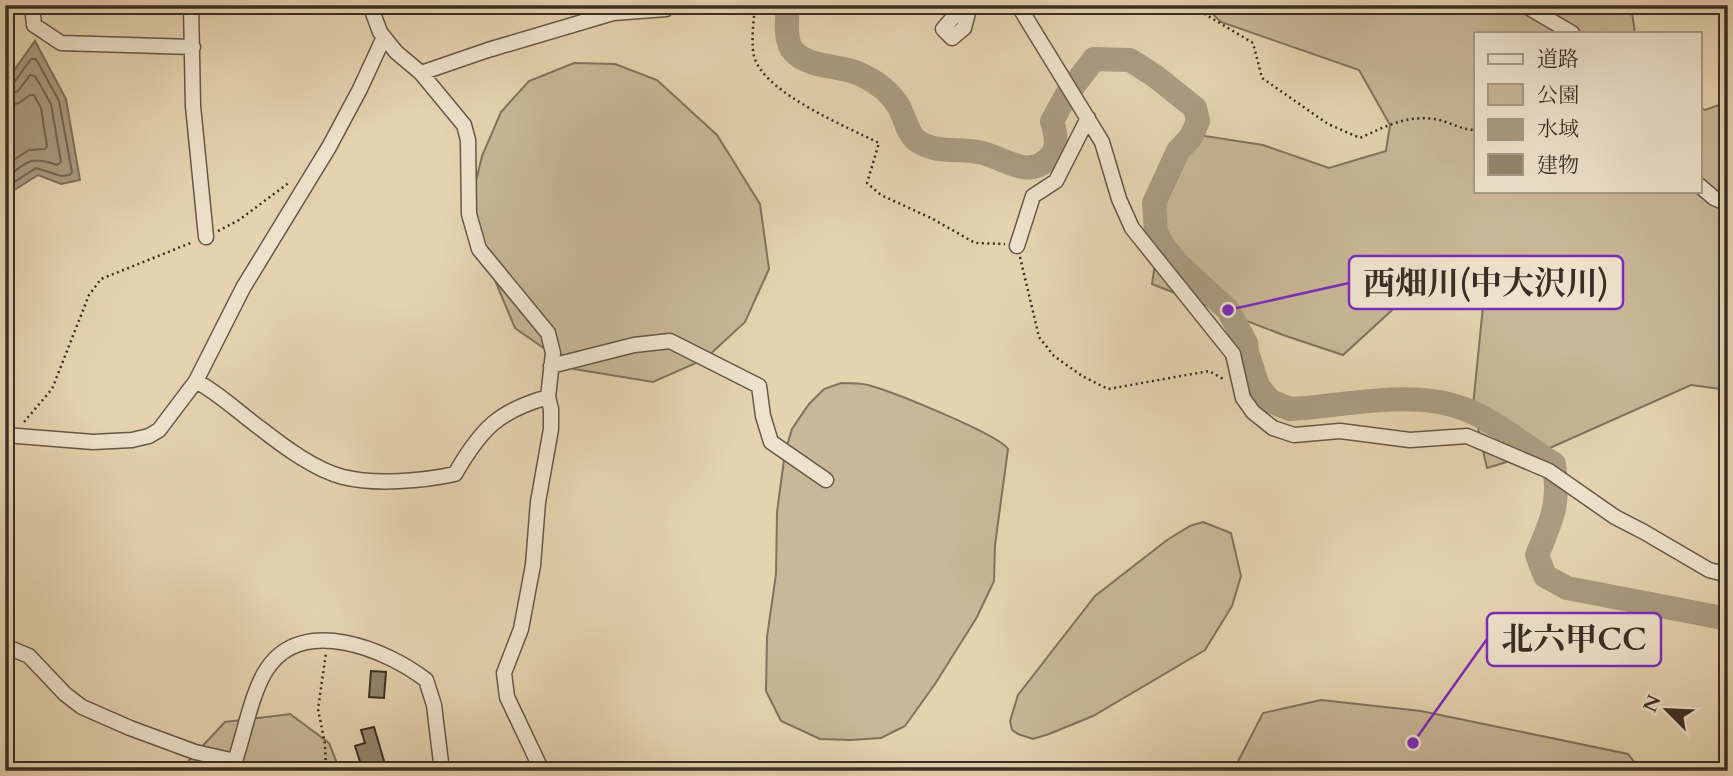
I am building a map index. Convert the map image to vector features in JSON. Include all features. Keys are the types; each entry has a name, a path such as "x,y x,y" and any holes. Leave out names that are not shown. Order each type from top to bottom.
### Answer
{"street":[{"path":"32,5 34,25 61,43 193,47"},
{"path":"191,5 193,106 206,237"},
{"path":"370,5 384,37 396,52 421,73 464,125 468,140 469,214 479,249 548,333 553,353 548,397 551,429 538,502 533,565 520,629 504,673 507,696 542,771"},
{"path":"952,5 957,13 943,29 952,38 964,28 970,5"},
{"path":"1018,5 1102,142 1119,199 1132,228 1233,354 1243,398 1253,412 1273,428 1294,435 1340,431 1410,440 1467,436 1566,480 1615,517 1709,570 1728,575"},
{"path":"1524,5 1570,32"},
{"path":"421,73 613,13 666,9"},
{"path":"9,435 93,442 132,440 149,436 159,430 195,381 243,288 329,147 384,37"},
{"path":"1017,246 1033,195 1056,181 1087,118"},
{"path":"1702,188 1714,198 1728,204"},
{"path":"551,366 634,345 670,341 759,386 763,416 771,442 826,480"},
{"path":"195,381 216,392 259,428 301,457 342,477 379,481 455,474 472,445 493,423 520,405 548,397"},
{"path":"5,646 29,656 65,694 82,707 130,729 195,752 234,761 264,673 276,657 287,649 314,640 328,639 392,658 426,680 434,705 442,771"}],"path":[{"path":"755,5 754,59 765,76 782,92 879,143 867,183 881,195 933,219 975,243 995,242 1017,246 1039,337 1067,367 1108,389 1209,371 1240,389"},
{"path":"1191,5 1253,43 1262,78 1328,124 1360,138 1402,119 1435,119 1464,130 1474,130"},
{"path":"9,435 52,389 89,295 101,278 206,237 239,220 290,183"},
{"path":"326,771 325,744 318,709 328,639"}],"green space":[{"path":"1203,5 1631,5 1635,32 1474,32 1474,192 1702,192 1702,109 1728,102 1728,390 1691,385 1543,451 1487,468 1473,406 1483,306 1425,280 1343,355 1283,335 1152,284 1166,192 1192,134 1263,145 1329,168 1386,151 1390,125 1359,70 1221,22"},
{"path":"574,63 615,64 657,80 717,135 760,204 769,269 745,322 705,359 653,382 574,369 515,328 476,235 473,194 482,156 501,112 529,81"},
{"path":"841,383 868,385 898,395 965,424 1008,449 995,545 994,581 977,617 905,726 881,738 820,739 781,721 766,691 767,637 776,574 777,512 785,452 792,429 809,404 824,389"},
{"path":"1203,522 1231,533 1241,576 1232,606 1205,650 1093,716 1033,739 1012,730 1010,721 1018,695 1095,596 1167,540 1190,526"},
{"path":"1321,700 1421,711 1628,754 1641,771 1233,771 1263,713"},
{"path":"290,714 329,743 340,771 179,771 225,722"}],"water":[{"path":"35,41 66,99 80,180 61,184 38,175 5,196 5,83"}],"building":[{"path":"371,671 386,672 384,698 369,697"},
{"path":"374,727 387,771 363,771 355,746 365,743 361,730"}],"waterway":[{"path":"788,5 787,36 794,52 810,62 856,72 879,85 896,102 916,140 932,148 983,153 1018,166 1035,167 1051,156 1056,144 1052,121 1066,96 1094,59 1130,60 1155,76 1195,108 1198,121 1191,137 1178,151 1154,203 1156,233 1179,265 1228,310 1246,343 1258,386 1270,401 1290,409 1411,399 1452,405 1472,412 1554,464 1555,501 1537,555 1545,576 1567,588 1728,619"}],"place":[{"name":"西畑川(中大沢川)","path":"1228,310"},
{"name":"北六甲CC","path":"1413,743"}]}
